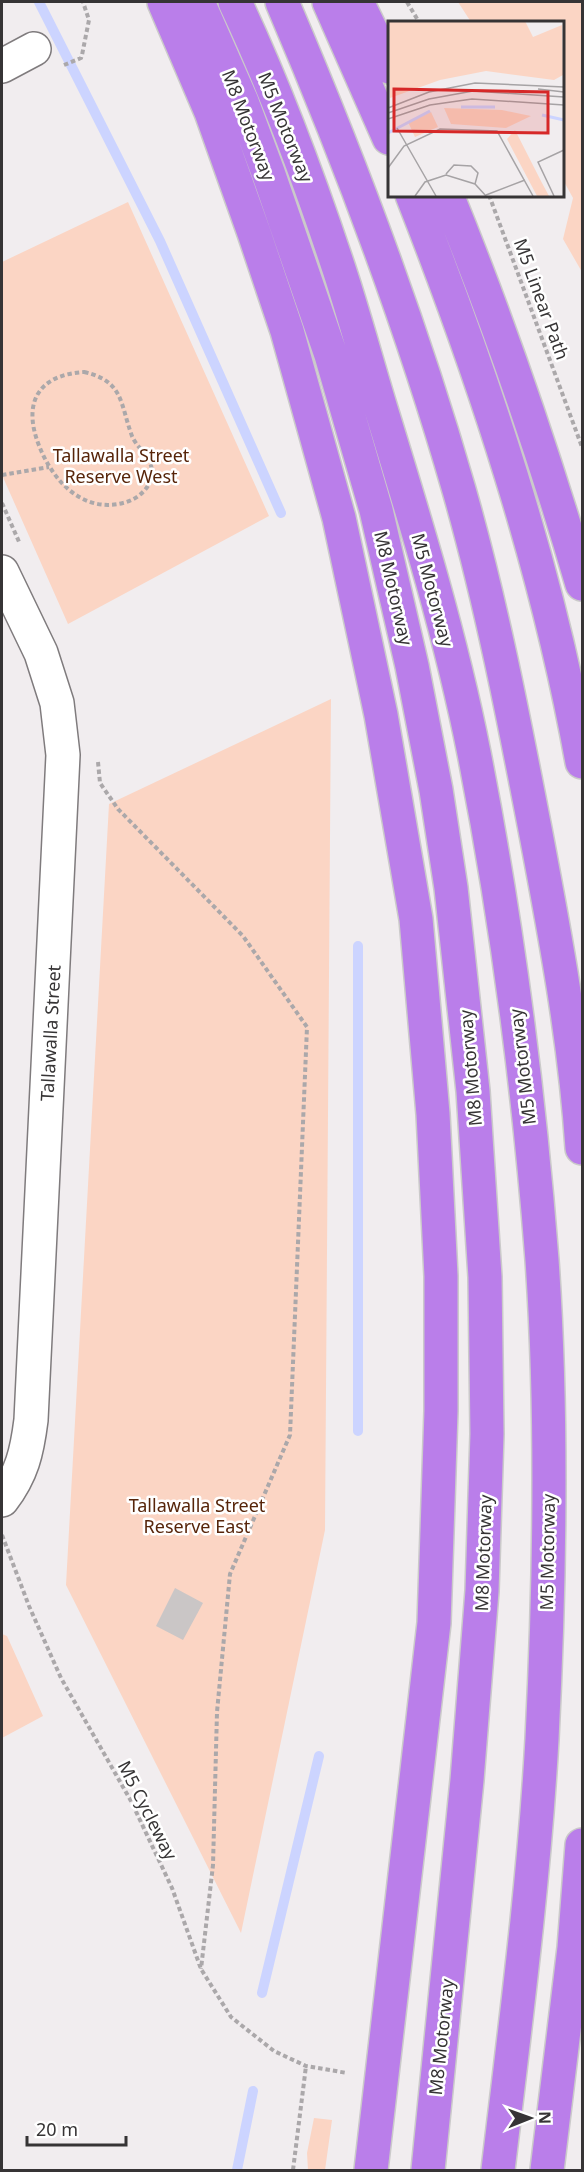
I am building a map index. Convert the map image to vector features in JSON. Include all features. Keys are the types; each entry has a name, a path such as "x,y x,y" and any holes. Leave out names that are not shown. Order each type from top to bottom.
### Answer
{"highway":[{"path":"164,2 211,112 254,233 287,331 339,518 381,715 416,919 433,1114 441,1276 441,1411 434,1611 371,2170"},
{"name":"M8 Motorway","path":"198,2 242,102 273,186 331,355 376,510 412,666 436,790 451,888 472,1079 485,1276 487,1434 482,1591 467,1780 428,2170"},
{"name":"M5 Motorway","path":"235,2 293,138 337,263 397,459 443,622 473,750 503,919 525,1082 542,1263 549,1431 549,1530 542,1739 528,1912 498,2170"},
{"path":"282,2 326,105 396,290 462,501 505,669 552,917 580,1105 582,1148"},
{"path":"329,2 388,136"},
{"path":"357,2 388,65"},
{"path":"412,196 487,394 549,613 575,722 582,762"},
{"path":"447,196 525,398 582,584"},
{"path":"547,2170 574,1948 582,1845"}],"street":[{"path":"2,66 34,50"},
{"name":"Tallawalla Street","path":"2,1500 13,1485 26,1456 32,1420 63,755 57,703 13,563"}],"path":[{"path":"70,63 81,58 89,20 83,2"},
{"path":"407,2 418,21"},
{"name":"M5 Linear Path","path":"489,196 582,447"},
{"path":"84,372 109,382 120,396 133,438 150,463 152,470 149,486 138,497 126,503 101,505 86,501 72,493 49,467 32,427 31,409 40,391 55,378 65,374 84,372"},
{"path":"2,475 49,467"},
{"path":"2,503 13,563"},
{"path":"97,751 100,783 118,809 243,936 307,1027 290,1436 230,1574 217,1712 213,1865 201,1969"},
{"name":"M5 Cycleway","path":"2,1535 29,1606 61,1678 131,1801 172,1888 201,1969 231,2017 273,2051 306,2066 347,2073"},
{"path":"293,2170 306,2066"}],"green space":[{"path":"458,2 582,2 582,272 563,239 573,198 563,180 563,21 470,21"},
{"name":"Tallawalla Street Reserve West","path":"128,202 269,516 68,624 2,475 2,262"},
{"name":"Tallawalla Street Reserve East","path":"331,699 325,1530 241,1933 66,1585 109,804"},
{"path":"2,1634 7,1636 43,1716 2,1738"},
{"path":"314,2118 332,2120 325,2170 308,2170 307,2153"}],"building":[{"path":"175,1588 203,1603 183,1640 156,1626"}],"waterway":[{"path":"39,2 160,241 281,513"},
{"path":"358,946 358,1431"},
{"path":"262,1993 319,1756"},
{"path":"237,2170 253,2091"}]}
